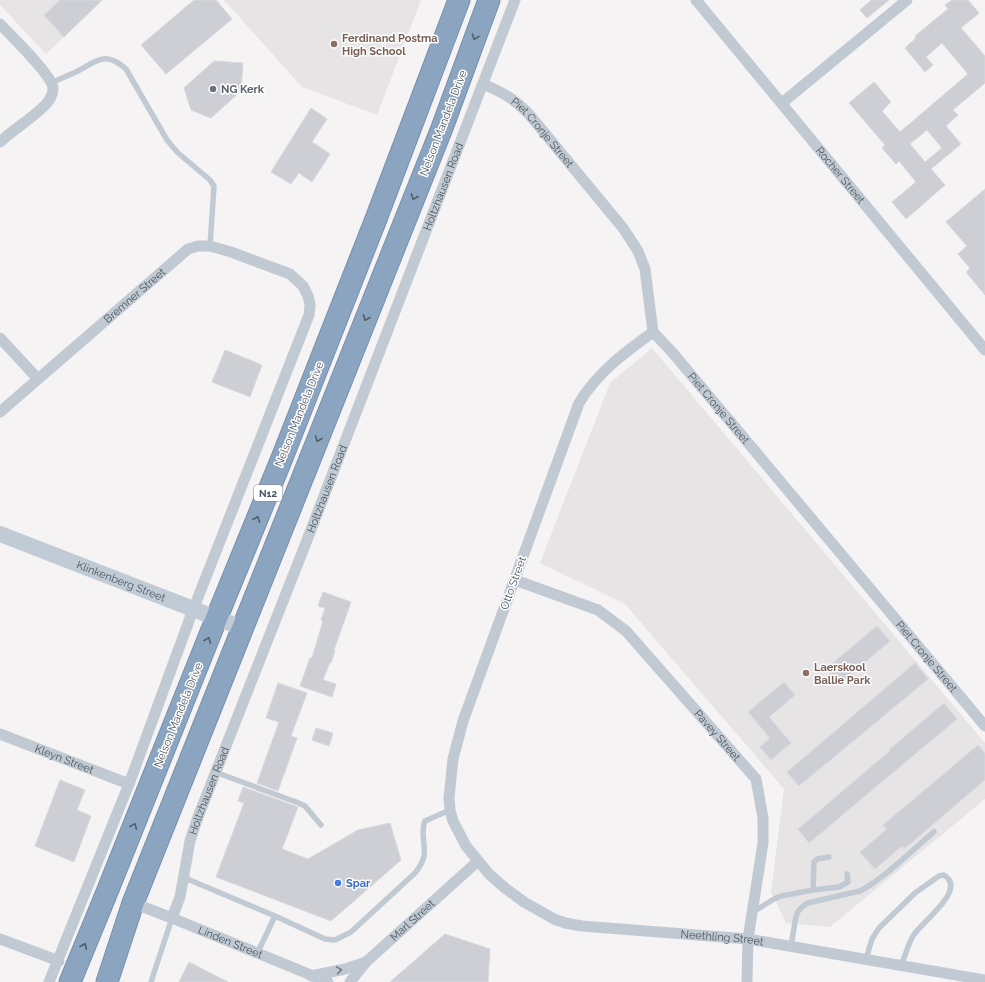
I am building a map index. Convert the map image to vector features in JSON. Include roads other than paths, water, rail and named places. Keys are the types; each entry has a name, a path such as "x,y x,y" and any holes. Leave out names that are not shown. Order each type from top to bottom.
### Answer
{"highway":[{"name":"Nelson Mandela Drive","path":"70,982 282,458 373,227 459,0"},
{"name":"Nelson Mandela Drive","path":"107,982 133,903 442,128 489,0"}],"street":[{"name":"Holtzhausen Road","path":"172,918 185,878 190,841 198,817 308,538 515,0"},
{"name":"Rocher Street","path":"696,0 985,350"},
{"path":"782,104 907,0"},
{"path":"0,24 44,72 51,82 53,89 49,100 42,109 0,142"},
{"name":"Piet Cronje Street","path":"483,84 508,95 528,113 623,228 638,251 645,269 653,332 677,358 801,504 985,726"},
{"name":"Bremner Street","path":"0,412 188,249 198,246 210,246 231,252 290,274 303,286 308,296 310,305 309,315 193,610"},
{"name":"Otto Street","path":"478,861 466,846 458,832 450,810 449,798 452,759 461,729 579,403 588,388 603,371 653,332"},
{"path":"0,338 38,379"},
{"name":"Klinkenberg Street","path":"0,534 193,610 217,617 242,628"},
{"name":"Pavey Street","path":"514,580 598,610 614,621 626,631 756,779 763,818 762,843 748,938 747,982"},
{"path":"49,982 59,961 129,784 193,610"},
{"name":"Kleyn Street","path":"0,734 129,784"},
{"name":"Neethling Street","path":"478,861 505,888 524,902 543,914 565,923 605,928 748,938 985,980"},
{"name":"Marl Street","path":"350,982 366,962 478,861"},
{"name":"Linden Street","path":"133,903 315,979 328,982"},
{"path":"0,938 59,961"},
{"path":"315,979 366,962"}],"lane":[{"path":"51,82 99,59 109,59 114,61 126,70 167,140 177,152 210,180 214,186 210,246"},
{"path":"215,772 305,806 321,825"},
{"path":"185,878 325,939 335,940 352,932 415,873 424,856 422,828 424,821 450,810"},
{"path":"791,946 796,916 802,906 808,903 860,891 879,878 934,832"},
{"path":"813,890 814,862 817,858 829,858"},
{"path":"752,914 774,899 813,890 839,887 848,882 847,874"},
{"path":"866,959 872,939 879,928 915,894 939,876 944,875 949,878 952,885 950,893 927,921 913,935 901,966"},
{"path":"257,954 275,916"},
{"name":"Holtzhausen Road","path":"151,982 172,918"}],"place":[{"name":"Ferdinand Postma High School","path":"334,44"},
{"name":"NG Kerk","path":"213,89"},
{"name":"Laerskool Ballie Park","path":"806,673"},
{"name":"Spar","path":"338,883"}]}
